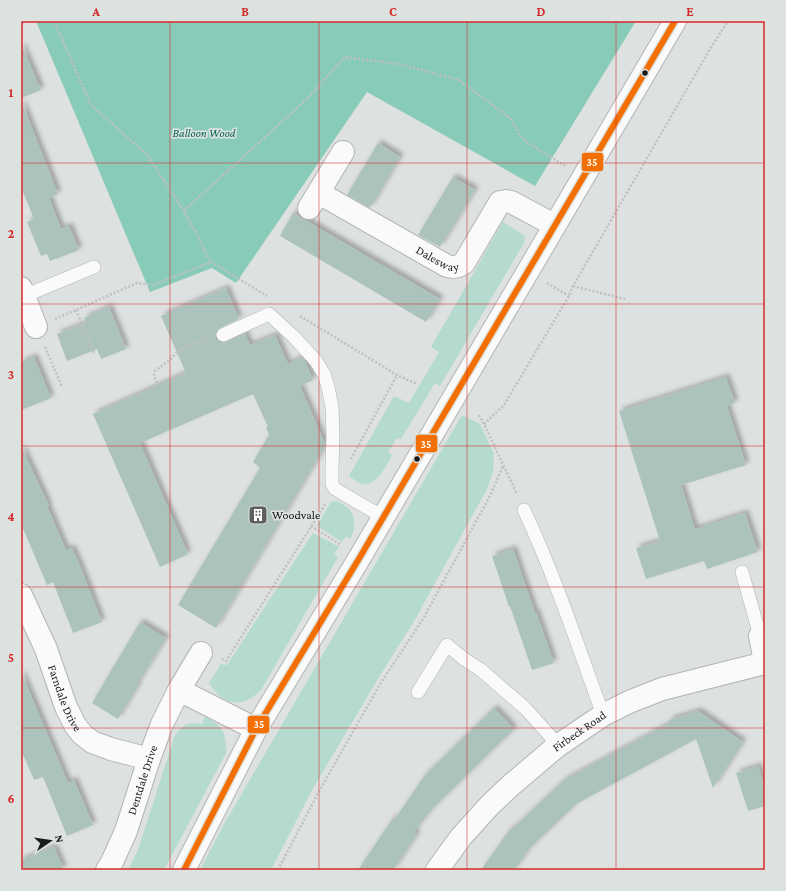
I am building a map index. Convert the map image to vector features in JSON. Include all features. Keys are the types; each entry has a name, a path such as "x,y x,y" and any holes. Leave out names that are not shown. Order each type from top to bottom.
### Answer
{"street":[{"path":"184,870 256,728 360,557 675,21"},
{"name":"Dalesway","path":"343,152 314,201 447,266 453,268 464,263 500,202 511,202 554,225"},
{"path":"23,292 36,327"},
{"name":"Farndale Drive","path":"21,595 46,649 66,707 75,725 82,734 92,742 111,749 149,759"},
{"path":"760,636 765,662"},
{"name":"Dentdale Drive","path":"107,870 126,831 162,724 179,690 201,653"},
{"name":"Firbeck Road","path":"437,870 461,837 489,806 510,786 556,747 603,715 628,702 662,689 765,662"},
{"path":"179,690 256,728"}],"lane":[{"path":"23,292 94,267"},
{"path":"223,335 270,314 316,361 324,374 332,407 332,484 335,490 383,518"},
{"path":"524,510 536,534 552,575 603,715"},
{"path":"742,572 760,636"},
{"path":"418,692 447,645 486,674 525,708 551,738 556,747"}],"path":[{"path":"54,21 91,105 147,154 184,211 211,262"},
{"path":"484,424 504,405 710,49 728,21"},
{"path":"184,211 308,98 345,57 399,64 459,80 510,118 520,135 527,142 583,177"},
{"path":"62,387 36,327 137,283 153,285"},
{"path":"573,286 625,299"},
{"path":"76,310 94,353"},
{"path":"157,383 154,375 155,371 170,360 180,350 215,334 223,335"},
{"path":"201,653 204,648 226,661 335,490 397,375"},
{"path":"479,415 524,510"},
{"path":"278,870 317,795 380,684 422,619 491,494 503,466"},
{"path":"311,526 360,557"}],"green space":[{"name":"Balloon Wood","path":"36,21 636,21 535,186 367,92 236,283 212,268 150,292"},
{"path":"503,222 525,236 524,243 440,386 435,383 401,439 397,438 388,452 392,455 380,475 370,483 359,483 349,476 394,396 409,403 439,352 431,347"},
{"path":"462,415 480,424 494,454 493,472 487,489 413,623 379,677 311,792 271,870 200,870 223,826"},
{"path":"336,501 351,511 354,519 354,527 350,539 346,536 342,542 317,526 331,502"},
{"path":"313,533 339,547 334,554 338,557 261,690 251,698 244,701 232,702 221,697 209,683 221,664 227,665"},
{"path":"205,717 216,723 222,731 226,741 226,753 164,870 128,870 138,850 175,735 181,728 187,725 193,723 202,724"}],"building":[{"path":"21,44 41,90 21,98"},
{"path":"21,103 58,194 49,198 61,229 69,226 79,250 50,261 47,254 41,256 27,222 34,219 21,187"},
{"path":"378,143 400,157 370,208 347,195"},
{"path":"453,177 475,190 440,247 418,235"},
{"path":"293,213 440,299 426,322 280,236"},
{"name":"Woodvale","path":"226,288 239,319 217,330 215,334 216,339 222,343 245,334 250,345 275,335 288,364 302,357 313,380 300,386 325,446 216,628 178,605 260,468 253,462 269,435 266,427 268,427 253,394 140,443 188,554 160,567 93,414 186,373 161,316"},
{"path":"109,307 126,349 101,359 97,349 67,361 57,334 86,323 84,318"},
{"path":"34,357 51,398 21,410 21,362"},
{"path":"726,377 735,403 727,406 746,465 681,485 695,529 745,513 758,552 707,569 704,561 646,579 636,548 660,541 619,411"},
{"path":"21,446 49,506 47,506 66,550 72,548 102,622 73,633 53,582 47,585 21,524"},
{"path":"513,549 554,663 532,670 492,556"},
{"path":"140,622 166,638 137,684 138,685 118,719 92,703"},
{"path":"21,672 68,783 74,780 93,825 67,836 43,777 34,780 21,750"},
{"path":"494,708 514,729 429,812 414,832 417,834 393,870 358,870 393,818 395,819 425,775"},
{"path":"698,711 743,742 713,788 696,739 576,804 529,849 514,870 481,870 510,829 511,830 564,780 670,723 669,720"},
{"path":"758,766 765,788 765,806 748,811 736,773"},
{"path":"54,847 64,870 21,870 21,860"}],"transit line":[{"name":"35","path":"184,870 256,729 360,557 675,21"}],"place":[{"name":"Woodvale","path":"258,515"}]}
